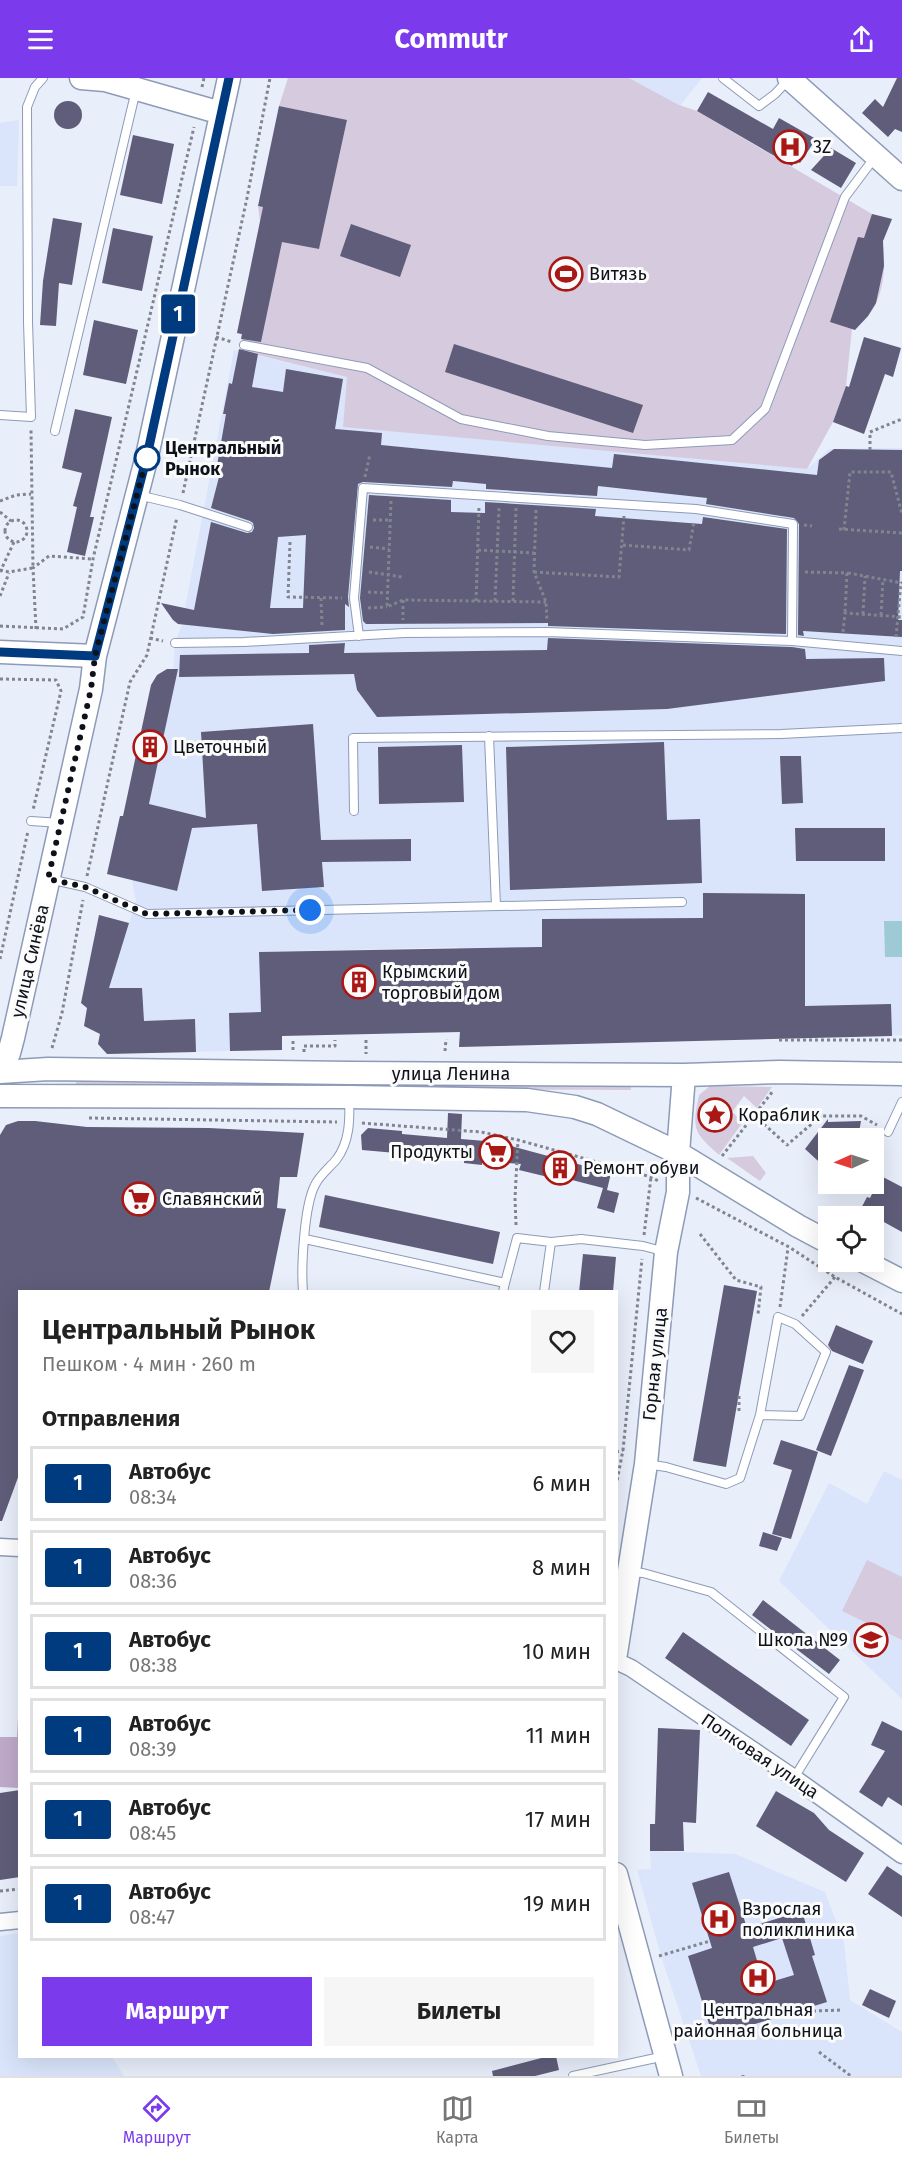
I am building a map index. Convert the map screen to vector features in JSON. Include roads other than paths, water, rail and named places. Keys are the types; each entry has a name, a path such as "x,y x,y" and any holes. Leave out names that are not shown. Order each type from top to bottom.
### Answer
{"main road":[{"path":"81,78 105,80 221,113"},
{"name":"улица Синёва","path":"0,1071 13,1038 91,689 95,656 137,495 229,78"},
{"path":"789,78 902,179"},
{"path":"0,652 95,656"},
{"name":"улица Ленина","path":"0,1071 48,1069 684,1075 778,1072 902,1074"},
{"name":"Горная улица","path":"618,1639 625,1589 623,1569 645,1464 666,1252 678,1191 678,1153 684,1075"},
{"name":"улица Ленина","path":"0,1096 349,1096 527,1100 552,1103 597,1114 678,1153 818,1237"},
{"path":"884,1272 902,1281"},
{"path":"618,1881 669,2066"}],"street":[{"path":"0,1547 18,1548"},
{"name":"Полковая улица","path":"618,1662 631,1668 794,1778 902,1855"},
{"path":"0,1922 18,1920"}],"lane":[{"path":"0,415 31,417 27,107 35,87 43,78"},
{"path":"723,78 759,106 775,94 789,78"},
{"path":"55,431 136,88"},
{"path":"244,345 367,368 461,419 548,436 645,445 732,440 765,409 845,197 875,156"},
{"path":"359,636 354,595 363,488 696,509 793,524 792,641"},
{"path":"137,495 180,505 248,527"},
{"path":"175,643 404,633 547,632 792,641 898,650"},
{"path":"354,811 353,738 781,734 902,728"},
{"path":"489,736 496,906"},
{"path":"31,821 60,823"},
{"path":"48,879 85,887 147,914 682,902"},
{"path":"303,1290 309,1199 315,1184 338,1157 344,1146 350,1122 349,1096"},
{"path":"888,1132 902,1102"},
{"path":"305,1239 504,1287 517,1238 551,1242 581,1239 643,1246 666,1252"},
{"path":"544,1290 551,1242"},
{"path":"645,1464 666,1467 726,1484 741,1478 760,1415 778,1317 795,1324 825,1352 800,1416 760,1415"},
{"path":"623,1569 711,1592 844,1697 794,1778"},
{"path":"573,2076 669,2066"}],"place":[{"name":"3Z","path":"790,147"},
{"name":"Витязь","path":"566,274"},
{"name":"Центральный Рынок","path":"147,458"},
{"name":"Цветочный","path":"150,747"},
{"name":"Крымский торговый дом","path":"359,982"},
{"name":"Кораблик","path":"715,1115"},
{"name":"Продукты","path":"496,1152"},
{"name":"Ремонт обуви","path":"560,1168"},
{"name":"Славянский","path":"139,1199"},
{"name":"Школа №9","path":"871,1640"},
{"name":"Взрослая поликлиника","path":"719,1919"},
{"name":"Центральная районная больница","path":"758,1978"}]}
